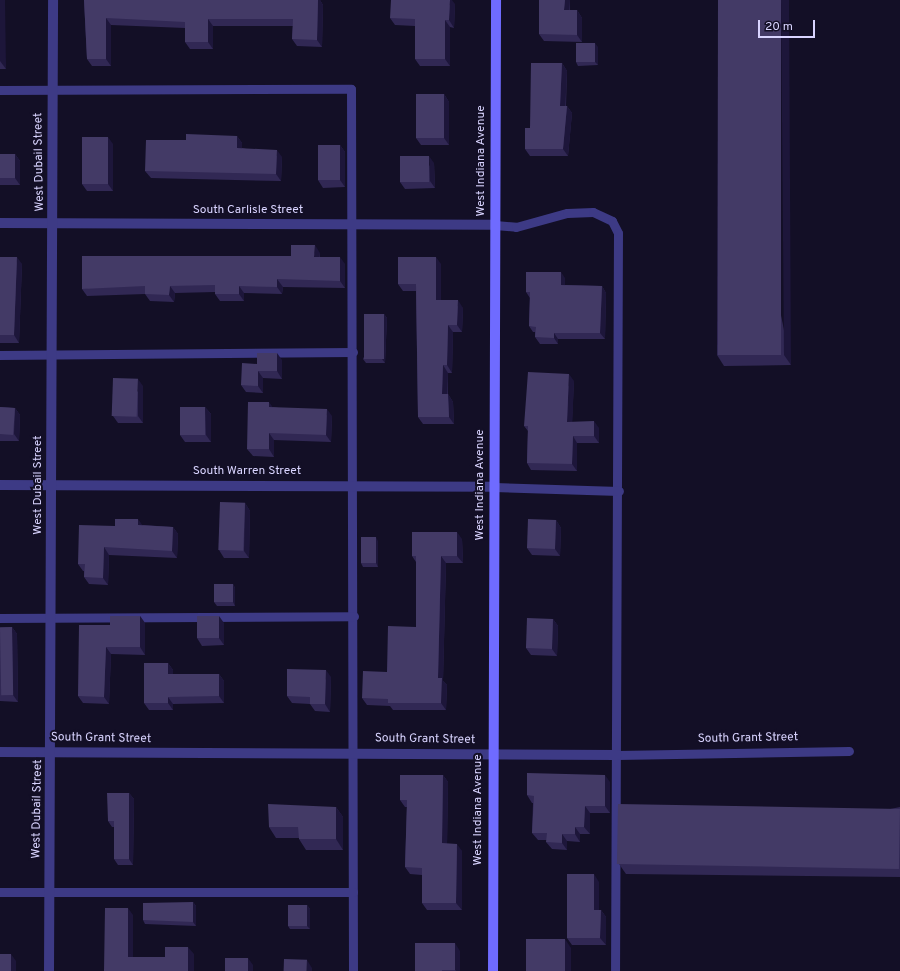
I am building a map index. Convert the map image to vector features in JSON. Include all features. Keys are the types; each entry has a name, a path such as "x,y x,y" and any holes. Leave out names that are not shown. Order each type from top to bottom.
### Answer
{"street":[{"name":"West Dubail Street","path":"50,971 52,751 51,485 53,354 53,0"},
{"name":"West Indiana Avenue","path":"493,971 492,753 496,0"},
{"name":"South Carlisle Street","path":"0,223 495,225"},
{"name":"South Warren Street","path":"0,485 354,485 494,488"},
{"name":"South Grant Street","path":"0,752 354,752 617,755"}],"lane":[{"path":"0,90 351,89 354,225 353,971"},
{"path":"495,225 516,227 567,213 592,212 612,221 618,233 619,491 615,971"},
{"path":"0,355 353,352"},
{"path":"494,488 619,491"},
{"path":"0,618 354,616"},
{"name":"South Grant Street","path":"617,755 849,751"},
{"path":"0,892 353,892"}],"building":[{"path":"84,0 318,0 317,40 292,39 293,19 208,19 208,42 185,42 185,22 106,18 106,59 87,59"},
{"path":"391,0 450,0 449,20 445,20 445,59 415,59 415,19 390,18"},
{"path":"539,0 565,0 564,10 577,10 577,35 539,34"},
{"path":"718,0 781,0 781,355 718,355"},
{"path":"576,43 595,43 595,62 576,62"},
{"path":"531,63 562,63 560,106 567,106 563,149 525,149 525,128 530,128"},
{"path":"416,94 444,94 444,138 416,138"},
{"path":"186,134 237,136 237,148 277,150 276,174 145,171 146,140 186,140"},
{"path":"82,137 108,137 108,184 82,184"},
{"path":"318,145 340,145 340,180 318,180"},
{"path":"0,154 15,154 15,178 0,178"},
{"path":"400,156 429,156 429,182 400,182"},
{"path":"291,245 315,245 314,257 340,257 340,281 277,279 277,287 239,286 239,294 215,294 215,285 170,286 169,295 145,294 145,286 82,289 82,256 291,256"},
{"path":"0,257 17,257 14,335 0,335"},
{"path":"398,257 436,257 436,300 458,300 457,325 448,325 447,365 443,365 442,394 448,394 449,417 418,417 416,284 398,284"},
{"path":"526,272 561,272 561,285 602,286 600,333 554,333 554,338 535,337 536,327 529,326 530,292 526,292"},
{"path":"364,314 384,314 384,359 364,359"},
{"path":"257,353 277,353 277,371 258,371 258,386 241,385 242,363 257,364"},
{"path":"528,372 569,374 567,422 594,421 594,436 573,436 572,464 527,463 528,426 524,426"},
{"path":"113,378 138,379 137,417 112,416"},
{"path":"248,402 269,402 269,407 327,409 326,435 269,433 269,449 247,449"},
{"path":"0,407 15,408 13,435 0,434"},
{"path":"180,407 205,407 205,435 180,435"},
{"path":"220,502 245,503 243,551 218,550"},
{"path":"115,519 138,519 138,525 173,527 172,551 104,547 103,578 84,577 85,564 78,564 79,525 115,526"},
{"path":"528,519 556,520 555,549 527,548"},
{"path":"412,532 457,532 457,556 441,556 438,678 442,678 441,703 388,703 388,699 362,698 363,671 387,672 388,626 416,627 416,556 412,556"},
{"path":"361,537 376,537 376,563 361,563"},
{"path":"214,584 233,584 233,602 214,602"},
{"path":"110,616 140,616 140,647 106,647 104,697 78,696 79,625 110,625"},
{"path":"197,616 219,616 219,638 197,638"},
{"path":"527,618 553,619 552,649 526,648"},
{"path":"0,627 12,627 13,695 1,695"},
{"path":"144,663 168,663 168,674 219,674 219,696 168,697 168,703 144,703"},
{"path":"287,669 326,670 325,704 310,704 310,697 287,696"},
{"path":"527,773 605,775 605,806 585,806 584,827 575,827 575,834 562,834 562,843 546,842 547,833 532,833 534,796 527,795"},
{"path":"400,775 443,775 442,843 457,844 456,903 422,903 422,868 405,867 407,800 400,800"},
{"path":"107,793 129,793 129,859 114,859 114,821 108,821"},
{"path":"268,804 336,807 336,839 299,839 298,827 269,827"},
{"path":"618,804 900,809 899,869 617,864"},
{"path":"567,874 594,874 594,910 601,910 600,938 567,938"},
{"path":"193,902 193,922 143,920 143,903"},
{"path":"288,905 307,905 307,926 288,926"},
{"path":"105,908 128,908 128,957 165,957 165,947 188,947 188,971 104,971"},
{"path":"526,939 565,939 565,971 526,971"},
{"path":"415,943 455,943 455,970 415,971"},
{"path":"0,954 11,954 11,971 0,971"},
{"path":"225,958 248,958 248,971 225,971"},
{"path":"284,959 307,960 307,971 284,971"}]}
